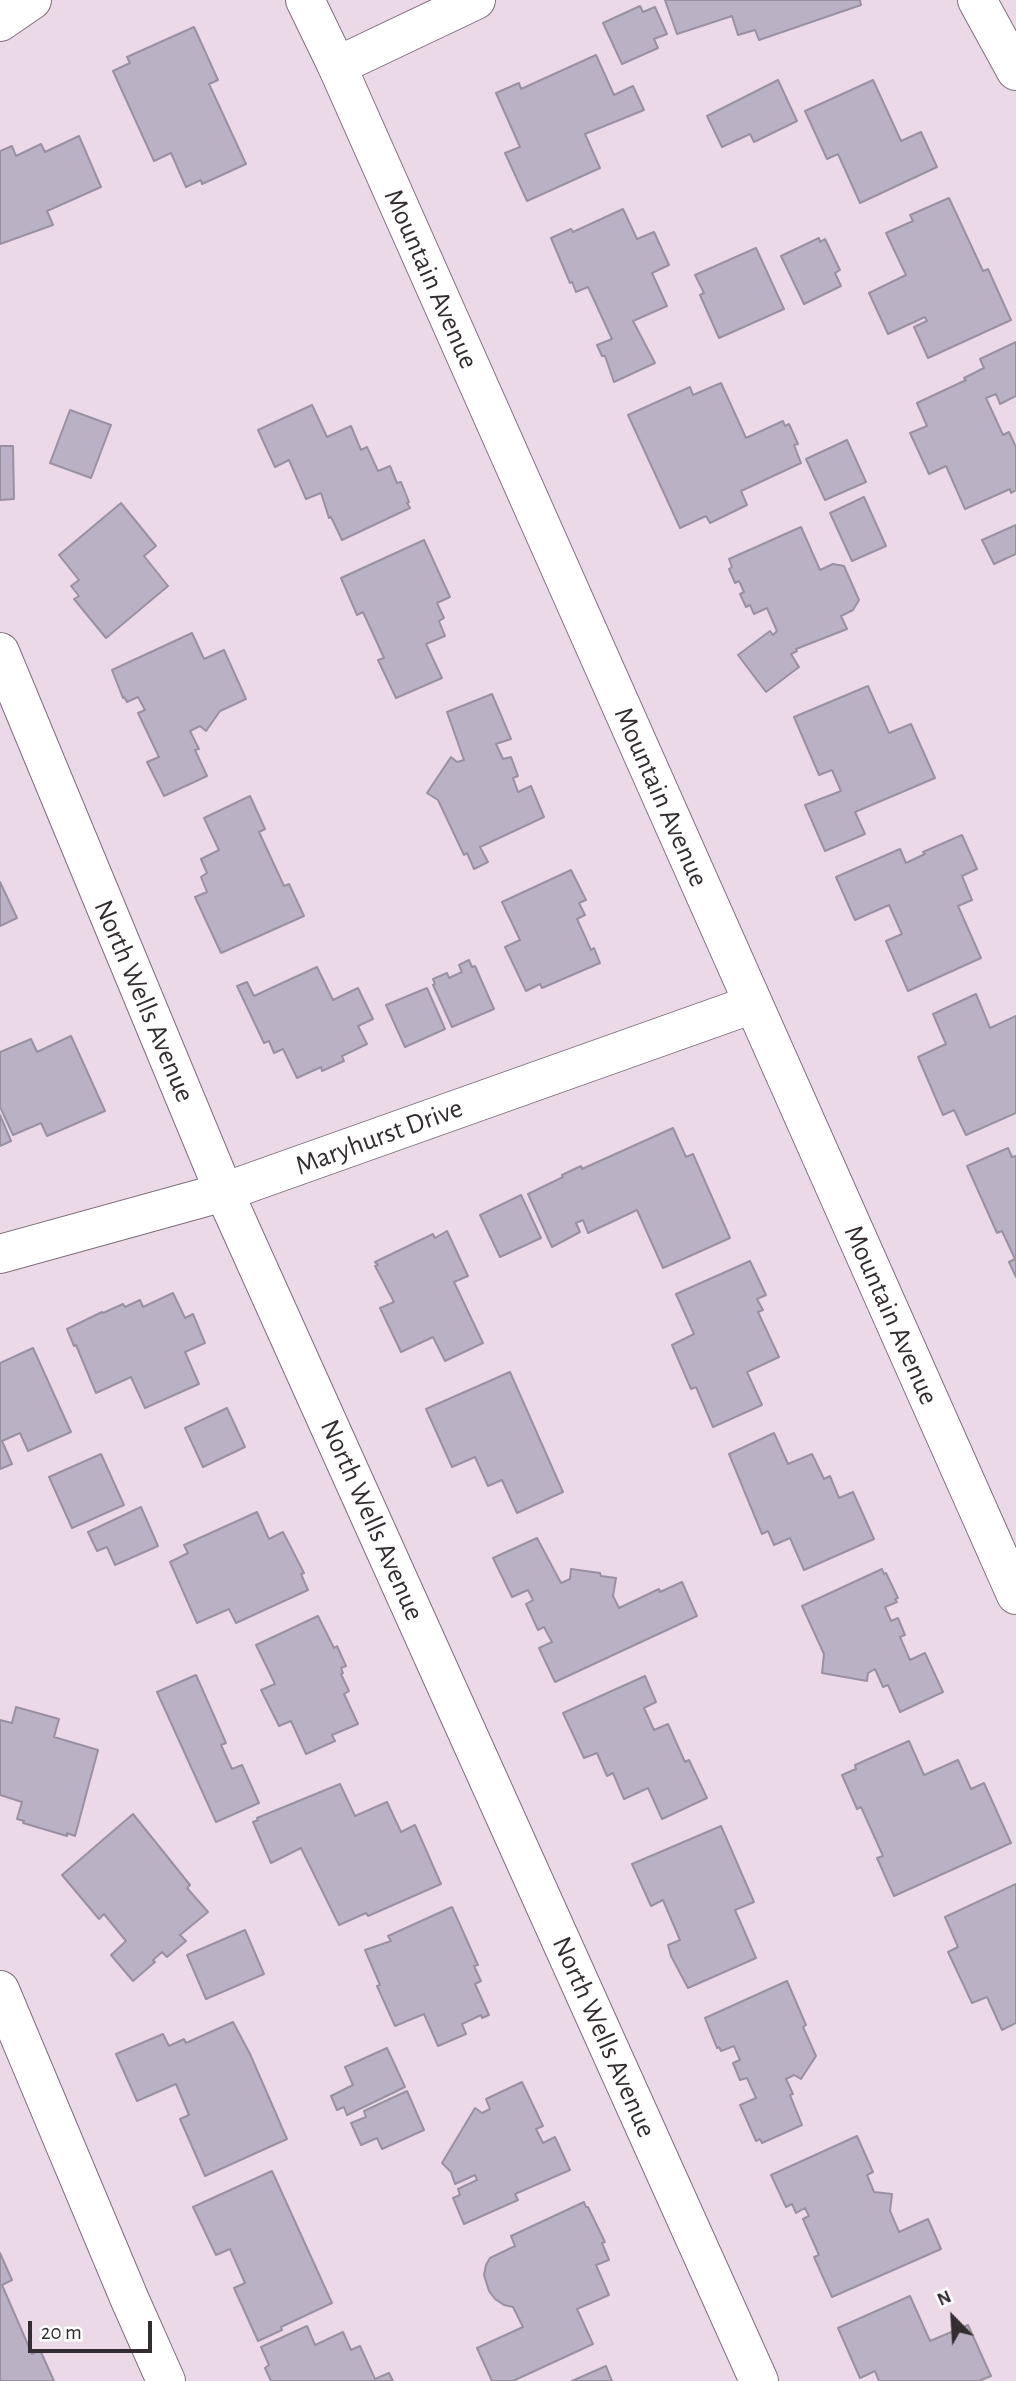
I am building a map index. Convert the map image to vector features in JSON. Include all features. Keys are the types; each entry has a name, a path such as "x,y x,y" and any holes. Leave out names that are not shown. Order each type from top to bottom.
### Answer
{"street":[{"path":"0,22 32,0"},
{"name":"Mountain Avenue","path":"305,0 337,66 1016,1595"},
{"path":"337,66 477,0"},
{"path":"977,0 1016,71"},
{"name":"North Wells Avenue","path":"0,652 224,1192 759,2381"},
{"name":"Maryhurst Drive","path":"0,1254 224,1192 753,1004"},
{"path":"0,1990 166,2381"}],"building":[{"path":"665,0 860,0 861,5 759,40 755,30 738,35 732,16 677,34"},
{"path":"640,6 643,12 655,7 667,34 654,39 658,48 622,64 603,23"},
{"path":"194,27 218,80 209,84 246,164 202,184 201,180 186,187 171,153 154,161 113,71 130,63 127,57"},
{"path":"596,55 614,95 633,86 644,110 585,134 600,168 527,201 505,153 520,147 496,93 519,83 521,89"},
{"path":"778,80 797,121 754,142 750,134 722,147 707,116"},
{"path":"873,80 901,141 921,132 937,167 860,203 838,154 827,159 805,111"},
{"path":"79,136 101,187 47,211 53,225 0,244 0,151 12,146 16,156 41,144 45,152"},
{"path":"949,198 983,271 988,269 1011,320 928,358 914,327 927,321 925,317 888,334 869,293 906,275 886,233 913,221 910,215"},
{"path":"623,209 637,239 654,232 669,265 652,273 667,306 633,321 655,363 614,382 605,356 602,356 597,345 612,339 588,287 576,292 572,282 570,283 551,238 571,229 573,232"},
{"path":"819,238 820,242 825,239 840,270 835,273 841,286 804,304 781,256"},
{"path":"756,248 784,309 719,338 700,295 704,293 695,275"},
{"path":"1016,342 1016,396 1000,404 996,394 986,398 1003,435 1009,432 1016,447 1016,490 1011,493 1010,489 965,509 946,466 929,474 910,433 927,426 917,403 966,380 964,378 984,368 980,359"},
{"path":"721,383 746,438 783,421 785,426 789,424 798,444 794,445 801,463 741,491 747,505 710,523 706,516 680,528 628,415 690,387 693,395"},
{"path":"312,405 327,437 351,426 361,450 367,447 378,471 390,466 397,483 401,482 410,508 342,540 331,517 329,518 321,493 306,499 289,460 275,467 258,430"},
{"path":"70,410 111,425 91,478 50,463"},
{"path":"847,440 866,482 825,500 806,459"},
{"path":"0,446 13,446 14,499 0,500"},
{"path":"864,497 886,546 852,561 830,513"},
{"path":"121,503 156,546 144,556 168,586 106,638 74,599 79,596 71,586 79,580 59,555"},
{"path":"1016,525 1016,554 994,564 982,540"},
{"path":"801,527 820,570 833,564 844,566 859,600 853,610 841,616 847,629 796,649 797,651 791,654 799,667 766,692 738,655 770,631 773,635 777,631 767,608 754,614 750,605 746,607 740,594 744,592 739,581 735,583 729,569 732,567 729,559"},
{"path":"424,540 450,597 437,603 444,618 439,621 445,636 426,644 442,678 396,698 378,660 384,658 363,612 357,615 341,578"},
{"path":"192,633 204,659 224,650 246,699 220,711 206,731 200,726 190,731 207,776 164,796 147,762 159,757 138,713 145,710 138,697 127,702 123,698 112,670"},
{"path":"868,686 889,733 911,724 935,778 855,812 865,834 825,851 805,805 841,791 832,770 819,775 794,717"},
{"path":"492,694 511,739 496,744 503,759 511,757 518,776 513,778 518,792 531,786 544,817 480,847 488,862 474,869 467,853 464,855 438,800 427,793 451,757 457,762 464,760 447,712"},
{"path":"250,796 265,829 259,832 284,886 289,884 304,916 221,953 195,897 207,892 201,877 207,873 201,859 219,850 204,818"},
{"path":"962,835 977,869 962,876 972,900 958,906 981,958 908,991 886,941 902,934 889,905 855,920 836,877 900,849 906,863 925,854 923,852"},
{"path":"571,870 586,900 579,903 585,915 577,919 600,963 542,988 540,984 526,991 505,947 520,940 502,902"},
{"path":"0,882 17,918 0,926"},
{"path":"469,960 472,967 475,966 494,1009 452,1027 433,985 433,979 447,973 449,978 462,972 459,965"},
{"path":"317,967 333,1000 358,988 373,1019 358,1026 367,1044 342,1056 344,1061 322,1071 321,1067 297,1078 283,1049 274,1053 269,1041 264,1043 237,986 247,982 254,996"},
{"path":"427,988 445,1029 405,1047 386,1005"},
{"path":"976,994 990,1028 1016,1016 1016,1113 966,1135 954,1110 943,1115 918,1057 946,1044 933,1014"},
{"path":"71,1036 105,1111 47,1136 41,1123 13,1135 0,1107 0,1052 31,1039 37,1052"},
{"path":"0,1115 11,1141 0,1146"},
{"path":"673,1128 686,1157 693,1154 730,1238 663,1268 637,1210 588,1233 583,1220 576,1223 580,1232 552,1247 528,1194 581,1166 582,1169"},
{"path":"1008,1148 1012,1157 1016,1156 1016,1277 1009,1262 1015,1259 1002,1231 997,1233 967,1166"},
{"path":"521,1195 541,1238 500,1257 480,1215"},
{"path":"447,1231 468,1276 454,1282 483,1343 445,1361 433,1337 401,1352 380,1308 394,1302 375,1262 433,1234 435,1238"},
{"path":"750,1261 766,1295 757,1299 763,1310 758,1312 779,1357 747,1372 762,1405 713,1427 696,1387 691,1389 672,1345 694,1334 676,1294"},
{"path":"173,1293 185,1318 193,1314 205,1343 185,1352 199,1384 145,1408 131,1377 96,1393 67,1329 123,1304 125,1307 140,1300 143,1307"},
{"path":"33,1348 71,1432 28,1451 20,1433 2,1441 12,1464 0,1469 0,1363"},
{"path":"510,1372 563,1492 517,1513 502,1480 488,1486 475,1457 452,1467 426,1409"},
{"path":"227,1408 245,1447 203,1467 185,1428"},
{"path":"774,1433 788,1464 812,1454 824,1479 830,1476 839,1498 853,1492 874,1539 804,1570 790,1538 774,1545 768,1531 762,1534 729,1454"},
{"path":"101,1454 124,1505 72,1528 49,1477"},
{"path":"141,1507 158,1546 115,1565 107,1547 97,1551 88,1532"},
{"path":"257,1512 269,1539 283,1532 304,1573 301,1574 308,1590 236,1623 229,1609 197,1623 170,1562 188,1553 184,1545"},
{"path":"537,1538 561,1583 570,1579 571,1569 616,1578 613,1596 619,1608 659,1589 660,1592 682,1582 697,1616 555,1682 539,1648 552,1642 544,1627 538,1630 526,1604 533,1600 528,1590 512,1597 493,1558"},
{"path":"882,1569 898,1598 895,1599 897,1602 885,1607 891,1621 898,1618 905,1635 900,1637 910,1660 925,1653 943,1692 900,1712 888,1685 883,1687 875,1669 868,1673 867,1681 822,1673 824,1654 802,1606"},
{"path":"318,1616 346,1666 341,1668 349,1691 344,1694 358,1724 332,1735 335,1741 306,1754 291,1721 279,1726 261,1690 275,1684 256,1645"},
{"path":"196,1675 226,1743 221,1745 232,1769 242,1765 259,1803 216,1822 157,1692"},
{"path":"645,1676 656,1702 644,1708 654,1730 668,1724 685,1762 689,1760 707,1798 662,1819 648,1788 624,1799 613,1773 607,1776 597,1753 584,1758 563,1713"},
{"path":"16,1707 59,1719 54,1737 98,1750 75,1836 23,1823 24,1821 17,1819 22,1802 0,1795 0,1720 12,1723"},
{"path":"909,1741 924,1775 958,1760 971,1789 984,1783 1011,1843 894,1896 877,1858 883,1856 861,1807 857,1809 842,1775 856,1769 855,1765"},
{"path":"340,1784 355,1816 387,1802 401,1832 415,1825 441,1884 368,1916 366,1913 339,1925 301,1848 271,1863 253,1822"},
{"path":"133,1814 190,1885 187,1888 208,1912 180,1935 186,1941 167,1957 162,1952 153,1960 155,1962 133,1981 111,1955 126,1941 104,1914 99,1919 62,1875"},
{"path":"721,1826 754,1902 735,1910 756,1958 688,1988 671,1956 668,1945 680,1940 663,1900 651,1906 632,1864"},
{"path":"1016,1884 1016,2023 1002,2030 987,1997 972,2003 948,1952 958,1947 945,1917"},
{"path":"452,1907 478,1965 474,1966 481,1981 475,1984 489,2015 482,2018 481,2015 462,2024 466,2034 438,2046 424,2014 395,2026 365,1950 391,1941 388,1936"},
{"path":"245,1930 264,1974 206,1999 187,1955"},
{"path":"787,1981 816,2056 801,2079 794,2075 786,2079 802,2125 762,2143 760,2139 756,2141 740,2105 756,2098 747,2078 740,2080 733,2063 740,2060 734,2046 721,2051 717,2048 705,2018"},
{"path":"233,2022 287,2139 205,2176 180,2119 189,2115 176,2084 137,2101 116,2054 163,2034 169,2046 184,2039 186,2043"},
{"path":"387,2048 405,2087 347,2115 344,2107 337,2110 331,2096 353,2085 345,2067"},
{"path":"522,2082 543,2126 536,2129 543,2143 555,2137 570,2170 515,2194 518,2200 464,2224 453,2198 460,2195 458,2189 477,2180 475,2175 455,2184 451,2172 442,2163 475,2108 482,2113 490,2109 486,2099"},
{"path":"407,2091 424,2130 382,2149 377,2138 361,2145 351,2123 366,2117 364,2111"},
{"path":"857,2136 873,2172 867,2175 874,2192 892,2194 890,2211 899,2232 928,2219 941,2249 832,2297 814,2257 819,2255 803,2219 809,2216 805,2208 796,2213 792,2204 786,2207 771,2175"},
{"path":"272,2171 332,2303 258,2341 234,2288 245,2283 230,2249 216,2255 193,2207"},
{"path":"584,2202 605,2242 602,2243 609,2260 596,2265 609,2295 577,2309 593,2344 513,2381 492,2381 477,2348 523,2327 513,2307 495,2299 489,2291 484,2275 486,2265 490,2258 515,2246 511,2236"},
{"path":"0,2253 12,2280 2,2285 32,2354 40,2350 54,2381 0,2381"},
{"path":"910,2296 930,2341 968,2325 991,2376 979,2381 879,2381 875,2371 860,2378 838,2328"},
{"path":"307,2326 315,2345 343,2332 351,2350 360,2346 375,2379 389,2373 393,2381 271,2381 265,2368 269,2365 261,2347"},
{"path":"606,2366 612,2381 572,2381"}]}
